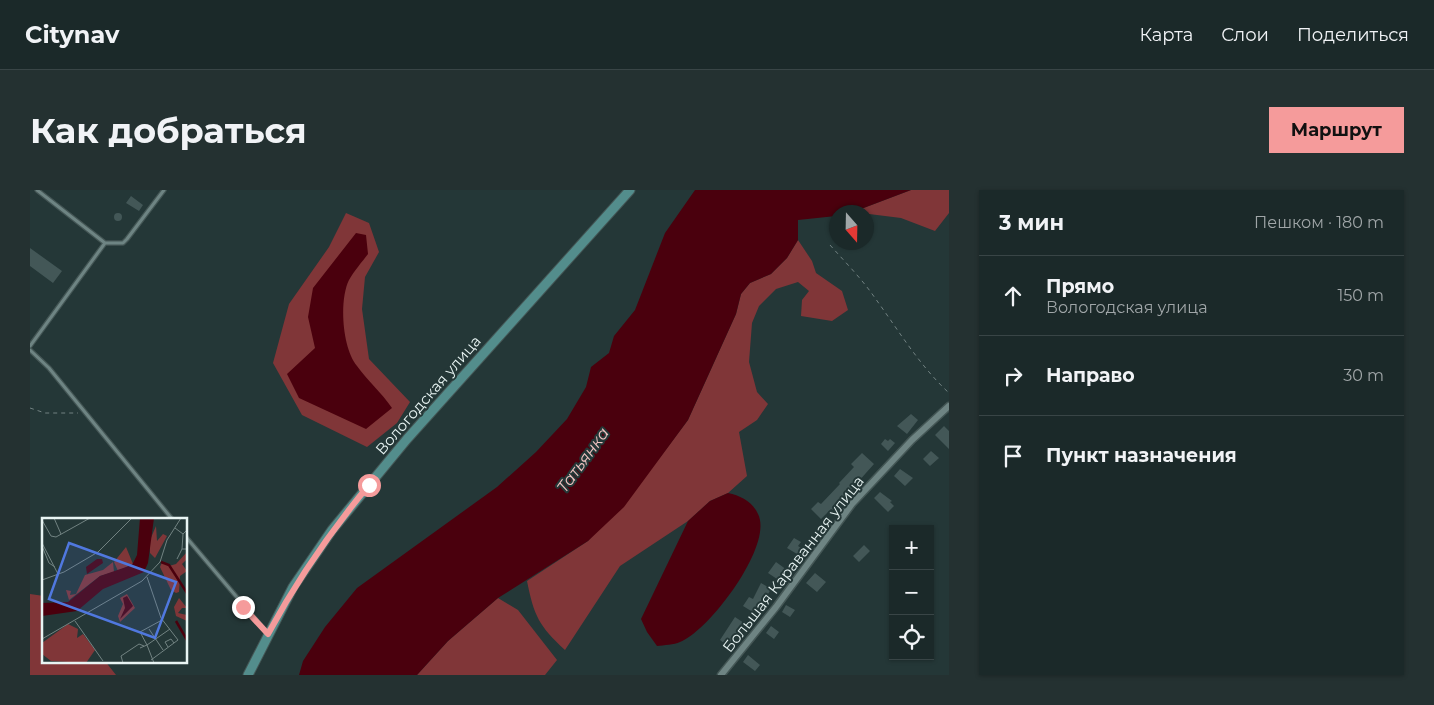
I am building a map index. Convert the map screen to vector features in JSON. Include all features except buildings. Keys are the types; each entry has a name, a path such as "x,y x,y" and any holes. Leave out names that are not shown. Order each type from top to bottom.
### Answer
{"main road":[{"name":"Вологодская улица","path":"248,675 293,587 332,530 407,439 630,190"}],"street":[{"name":"Большая Караванная улица","path":"721,675 776,607 852,504 912,440 948,408"}],"lane":[{"path":"37,190 105,244 123,243 164,190"},
{"path":"105,244 30,348 50,368 171,518"},
{"path":"188,539 268,634"}],"path":[{"path":"834,250 874,296 912,352 933,378 949,393"},
{"path":"30,408 44,413 86,413"}],"shaded area":[{"path":"911,190 949,190 949,213 935,231 901,218 874,215 874,205 871,205"},
{"path":"346,213 369,223 379,252 365,277 362,309 369,359 410,402 397,423 367,447 302,415 273,363 289,304 329,247"},
{"path":"798,240 812,261 816,273 842,291 848,310 832,321 801,316 802,300 809,291 798,282 776,289 759,306 752,323 749,362 757,392 768,404 757,420 739,432 747,476 728,493 710,501 688,521 620,566 565,650 549,634 539,620 532,603 527,581 588,541 658,460 688,420 736,314 741,294 750,283 771,274 787,258"},
{"path":"30,594 42,596 42,662 106,662 116,675 30,675"},
{"path":"498,598 518,610 557,660 545,675 417,675 448,641"}],"water":[{"name":"Татьянка","path":"695,190 911,190 871,205 829,205 829,217 798,220 798,240 787,258 771,274 750,283 741,294 736,314 688,420 624,507 588,541 498,598 448,641 417,675 299,675 303,661 325,627 357,588 497,487 536,452 567,419 586,387 591,367 609,353 614,336 635,310 665,233"},
{"path":"356,233 366,235 368,254 349,280 346,289 343,311 345,336 352,358 357,366 392,408 366,429 299,398 287,374 315,348 308,317 313,288"},
{"path":"728,493 746,500 758,514 760,528 757,546 736,586 707,622 692,635 678,643 657,646 641,619 688,521 710,501"}],"route":[{"path":"243,607 268,634 293,587 332,530 369,485"}]}
